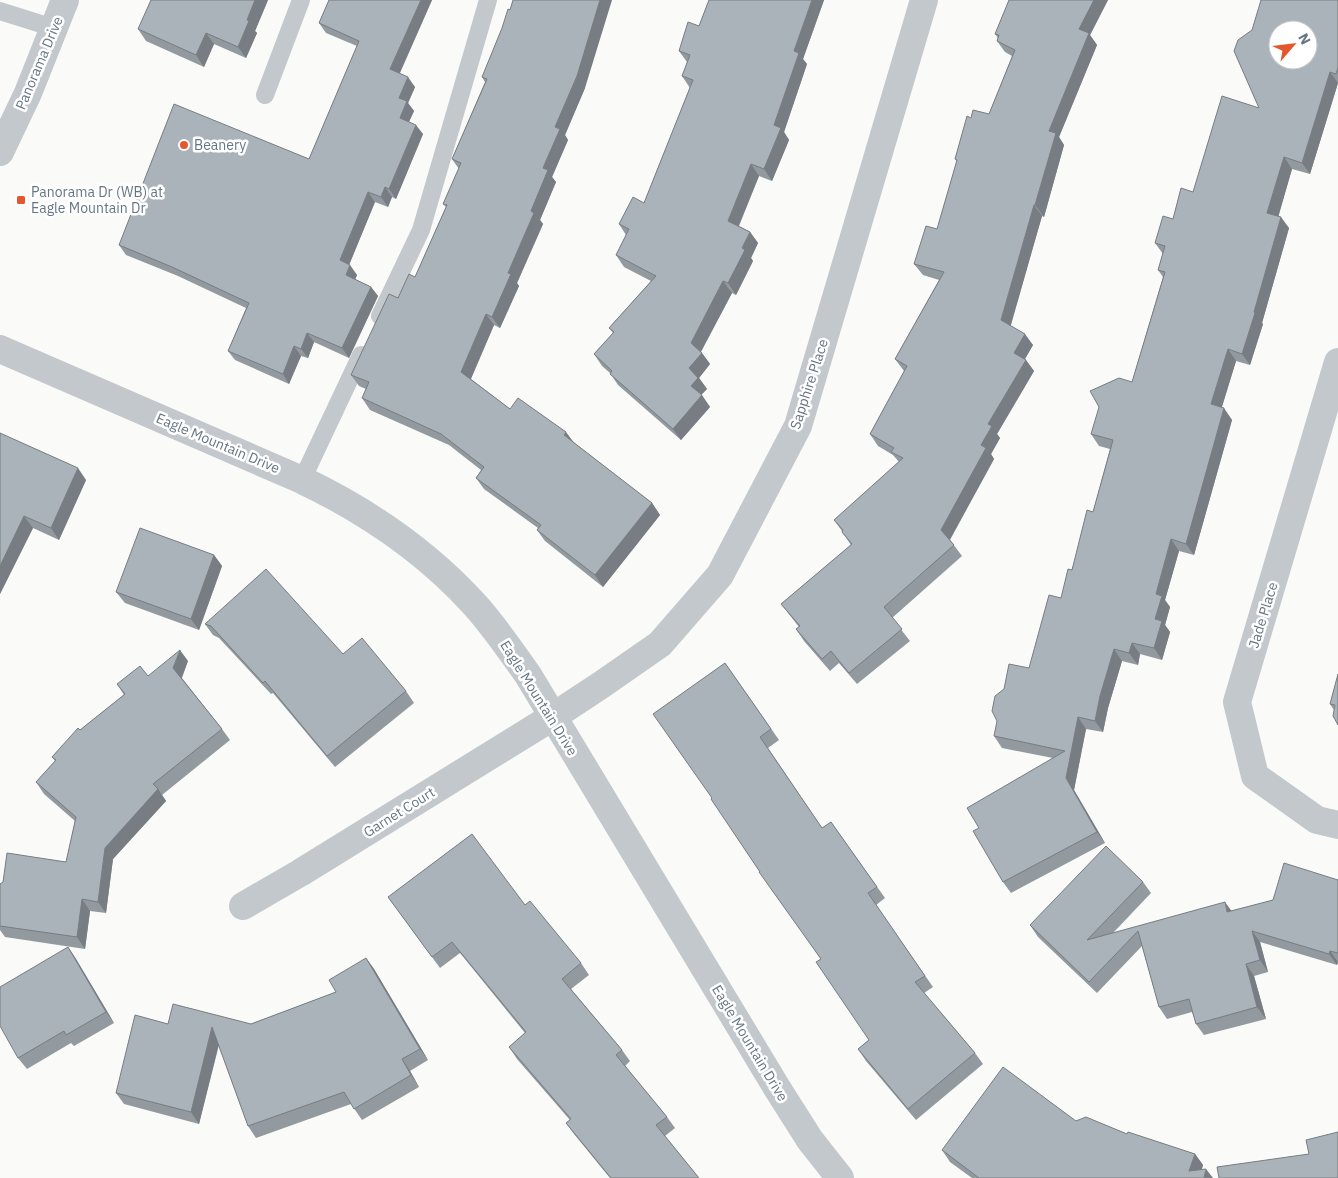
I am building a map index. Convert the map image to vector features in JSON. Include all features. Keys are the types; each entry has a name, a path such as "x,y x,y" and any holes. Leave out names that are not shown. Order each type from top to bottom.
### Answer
{"street":[{"name":"Panorama Drive","path":"0,152 28,92 65,0"},
{"name":"Sapphire Place","path":"554,716 660,644 720,575 798,426 924,0"},
{"name":"Eagle Mountain Drive","path":"0,349 332,494 395,533 430,561 459,588 492,625 528,674 777,1088 810,1140 840,1178"},
{"name":"Jade Place","path":"1338,362 1237,702 1255,776 1317,820 1338,825"},
{"name":"Garnet Court","path":"243,906 300,874 554,716"}],"lane":[{"path":"265,95 301,0"},
{"path":"375,327 421,230 488,0"},
{"path":"0,11 54,28"},
{"path":"302,480 366,344"}],"building":[{"path":"151,0 255,0 247,20 249,21 238,47 206,33 196,55 138,29"},
{"path":"329,0 421,0 390,69 408,77 399,98 407,101 400,118 416,125 389,189 385,187 381,197 368,192 340,260 350,265 346,275 371,287 342,348 307,333 301,349 294,346 283,374 228,351 249,303 172,267 119,245 174,104 309,159 359,41 319,23"},
{"path":"513,0 600,0 577,76 555,127 560,129 543,168 548,170 531,211 534,213 508,273 511,274 492,317 486,314 461,372 510,409 518,398 566,432 564,435 652,503 595,575 537,530 541,525 476,478 484,467 441,434 362,398 369,382 351,375 389,294 398,298 409,274 415,277 447,205 443,204 461,163 452,159 487,79 482,77"},
{"path":"709,0 812,0 794,51 799,53 774,125 781,128 764,169 751,164 728,221 750,232 742,248 745,250 728,283 723,281 691,343 702,353 689,368 698,378 691,386 702,395 673,429 610,374 612,371 594,354 614,332 609,328 656,276 616,255 629,229 619,224 633,197 644,203 693,80 682,76 690,55 679,51 688,22 699,26"},
{"path":"1009,0 1094,0 1079,29 1089,33 1049,131 1056,133 1001,320 1025,334 1014,353 1026,360 988,424 992,426 981,445 986,448 941,530 954,545 884,607 902,629 849,673 831,651 822,659 796,629 800,626 781,604 852,544 834,520 903,458 891,452 894,448 870,434 907,366 895,359 944,272 914,264 926,226 937,229 957,160 955,159 967,116 971,118 973,110 989,114 1015,50 997,41 999,35 995,34"},
{"path":"1261,0 1338,0 1338,67 1336,74 1330,72 1302,163 1284,157 1267,213 1281,217 1242,354 1228,349 1211,404 1224,408 1186,544 1171,539 1156,594 1162,596 1155,619 1162,621 1154,648 1132,643 1129,653 1114,649 1100,696 1095,721 1078,717 1066,778 1097,832 1003,882 973,831 979,828 967,808 1065,751 994,736 997,721 992,711 995,696 1004,689 1009,664 1029,668 1049,595 1061,598 1068,569 1072,570 1087,510 1093,512 1113,440 1091,434 1099,407 1090,391 1119,378 1132,382 1165,272 1158,270 1165,246 1155,243 1163,216 1173,219 1181,188 1193,192 1222,96 1259,108 1234,51 1238,40 1252,30"},
{"path":"0,433 78,468 51,528 24,516 0,566"},
{"path":"140,528 214,555 191,619 116,592"},
{"path":"266,569 343,654 362,638 406,691 327,756 265,681 263,683 211,626 205,624"},
{"path":"180,650 173,668 222,729 153,784 158,789 105,848 98,902 82,899 77,937 0,926 0,884 3,882 7,853 66,862 76,817 36,782 56,760 52,757 78,728 80,730 125,694 117,684 140,666 148,676"},
{"path":"725,663 771,729 760,737 822,828 831,822 877,887 868,893 925,976 915,982 975,1053 908,1109 858,1049 869,1040 816,962 821,959 759,872 712,798 653,714"},
{"path":"1338,674 1338,725 1333,716 1335,705 1330,704"},
{"path":"472,834 525,905 530,901 581,963 562,979 622,1050 616,1055 667,1117 656,1125 699,1178 611,1178 566,1123 571,1119 509,1047 526,1032 452,942 432,957 388,897"},
{"path":"1106,846 1143,882 1087,940 1225,902 1227,912 1273,900 1284,863 1338,880 1338,953 1330,951 1329,954 1252,931 1260,960 1246,964 1257,1007 1196,1024 1189,999 1159,1007 1138,931 1089,982 1030,925"},
{"path":"68,947 106,1012 66,1035 64,1031 18,1058 0,1026 0,987"},
{"path":"366,958 420,1049 402,1059 411,1075 354,1109 344,1092 248,1126 212,1027 191,1112 116,1093 135,1015 168,1024 173,1004 251,1024 336,992 329,980"},
{"path":"1003,1067 1076,1121 1086,1117 1127,1134 1128,1132 1195,1154 1189,1171 1206,1169 1204,1178 979,1178 942,1150"},
{"path":"1338,1132 1338,1178 1219,1178 1217,1167 1309,1154 1306,1140"}],"place":[{"name":"Beanery","path":"184,145"},
{"name":"Panorama Dr (WB) at Eagle Mountain Dr","path":"21,200"}]}
